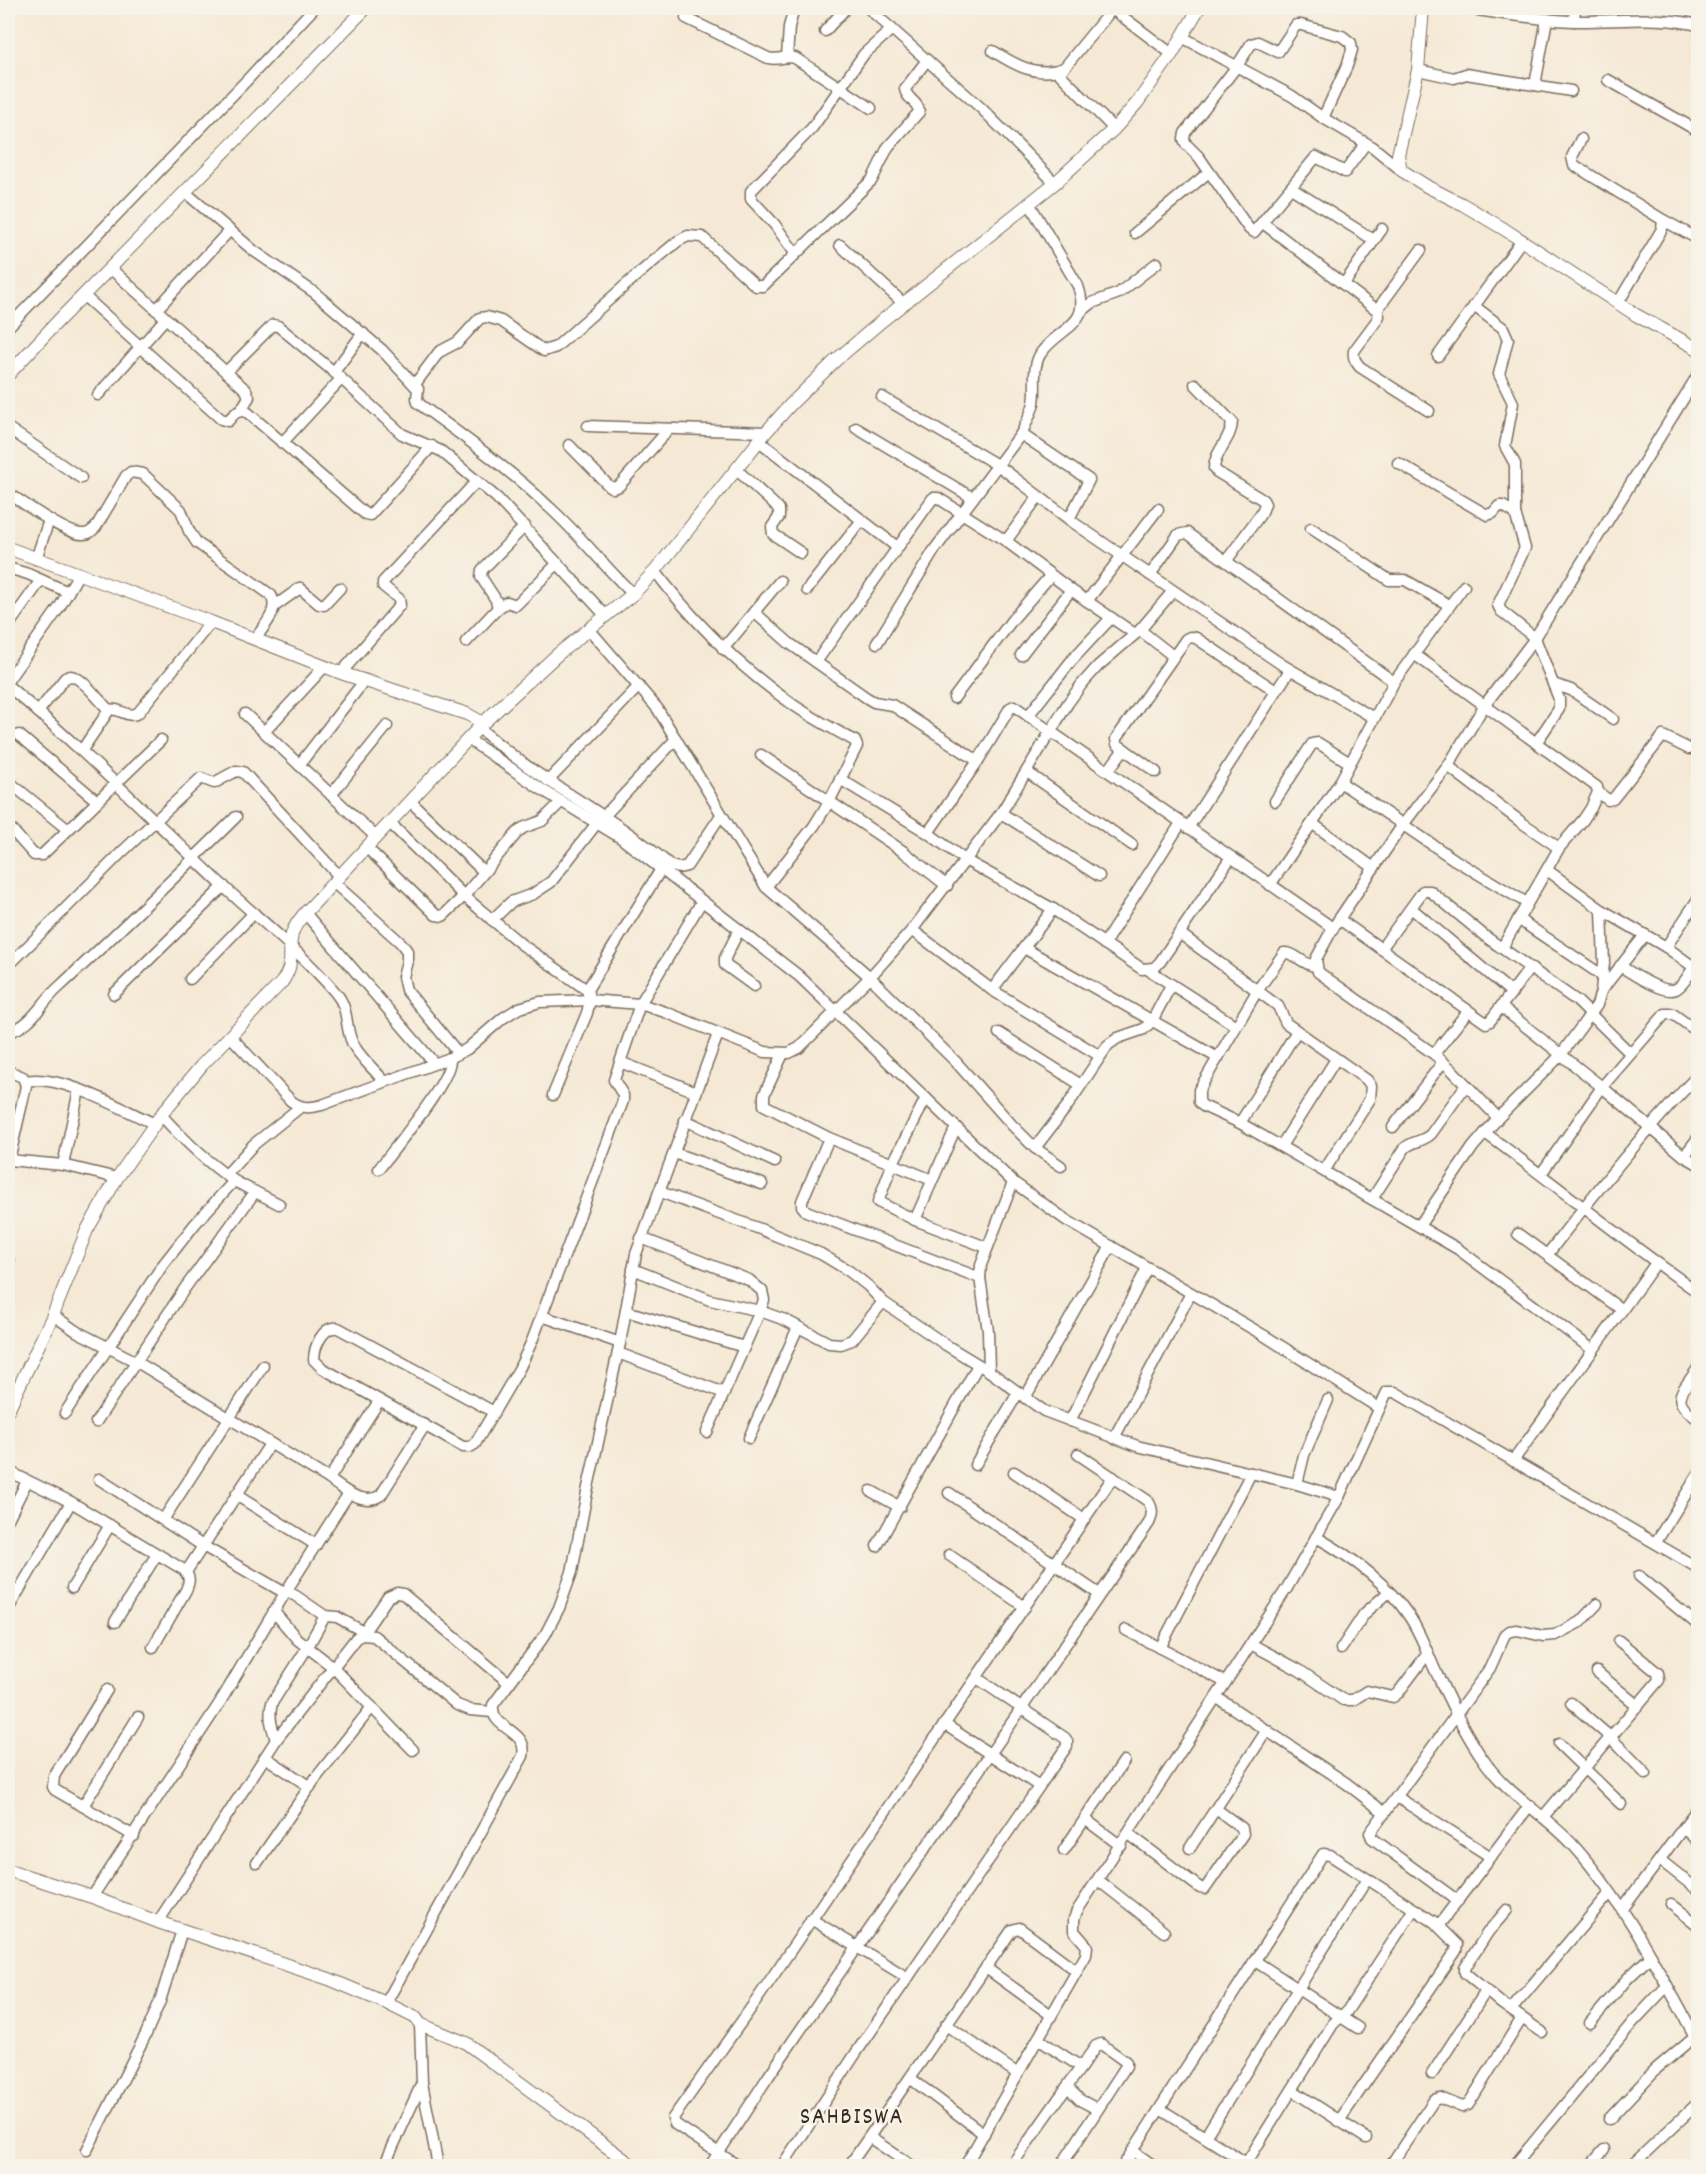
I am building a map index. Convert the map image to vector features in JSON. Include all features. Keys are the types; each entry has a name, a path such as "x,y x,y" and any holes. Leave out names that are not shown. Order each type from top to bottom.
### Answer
{"street":[{"path":"8,327 240,88 314,8"},
{"path":"8,375 366,8"},
{"path":"787,57 789,27 794,8"},
{"path":"825,31 846,8"},
{"path":"868,8 981,108 1055,183"},
{"path":"993,51 1026,69 1037,72 1057,71 1071,62 1112,8 1172,54"},
{"path":"8,1410 53,1315 87,1230 117,1178 158,1120 201,1066 282,982 289,971 292,935 296,924 305,913 476,731 558,654 633,594 655,571 762,436 836,360 903,303 1055,183 1114,129 1137,103 1172,54 1199,8"},
{"path":"1401,170 1398,155 1418,70 1423,8"},
{"path":"1463,8 1574,21 1676,20 1698,25"},
{"path":"1574,21 1575,8"},
{"path":"1676,20 1678,8"},
{"path":"686,18 768,58 779,60 787,57 795,58 871,108"},
{"path":"1535,85 1547,19"},
{"path":"1323,118 1352,50 1347,38 1301,25 1296,26 1278,52 1253,42 1185,133 1184,139 1251,231 1257,231 1316,157 1342,171 1348,171 1366,143"},
{"path":"795,253 775,225 751,199 751,191 812,128 864,54 892,28"},
{"path":"1182,38 1292,96 1323,118 1366,143 1401,170 1522,240 1618,303 1698,349"},
{"path":"415,384 440,352 458,342 480,318 487,317 501,321 544,351 556,347 637,275 678,241 688,236 702,237 760,287 766,284 795,253 872,180 888,147 917,114 919,109 906,96 905,89 927,60"},
{"path":"1418,70 1454,78 1466,74 1571,91"},
{"path":"1057,71 1114,129"},
{"path":"1608,80 1698,131"},
{"path":"1581,139 1572,157 1574,165 1698,239"},
{"path":"1135,233 1209,172"},
{"path":"1291,188 1374,240"},
{"path":"185,192 254,252 315,293 363,333 415,384 418,389 418,403 547,505 578,534 603,564 633,594"},
{"path":"877,643 915,579 1021,434 1030,417 1034,402 1037,361 1042,352 1078,319 1081,312 1083,299 1078,286 1029,203"},
{"path":"1618,303 1662,229 1663,220"},
{"path":"1263,223 1377,309 1379,316 1377,320 1354,351 1355,362 1429,411"},
{"path":"1344,284 1382,229"},
{"path":"156,310 229,231"},
{"path":"1438,356 1522,240"},
{"path":"840,245 903,303"},
{"path":"1377,309 1421,250"},
{"path":"1081,312 1092,303 1119,293 1157,263"},
{"path":"84,296 221,419 228,421 236,411 241,410 248,401 249,393 110,268"},
{"path":"1474,306 1503,328 1508,339 1499,374 1513,403 1505,446 1515,464 1515,513 1525,548 1498,605 1501,612 1535,638 1559,699 1559,710 1536,743"},
{"path":"98,395 165,319"},
{"path":"226,372 271,327 276,325 338,376 402,434 432,446 454,461 497,498 606,616"},
{"path":"282,443 338,376 363,333"},
{"path":"1498,1118 1439,1058 1318,972 1316,959 1336,923 1402,826 1448,766 1484,706 1535,638 1698,375"},
{"path":"1195,384 1232,422 1214,462 1214,468 1263,500 1265,504 1262,512 1227,560"},
{"path":"882,397 999,466 1038,497 1173,591 1290,669 1374,718"},
{"path":"241,410 247,412 367,516 432,446"},
{"path":"588,426 762,436 897,547"},
{"path":"8,428 81,478"},
{"path":"856,428 973,498"},
{"path":"569,446 613,488 619,486 669,429"},
{"path":"1021,434 1089,480 1069,519"},
{"path":"1398,463 1482,513 1491,515 1499,506 1503,506 1515,513"},
{"path":"737,470 779,509 779,517 772,527 772,534 801,554"},
{"path":"8,493 49,520 75,534 82,535 90,533 96,527 126,476 131,472 143,474 182,510 189,531 197,543 271,595 275,606 273,613 255,639"},
{"path":"341,673 400,604 399,599 383,586 383,582 476,482"},
{"path":"1006,540 1038,497"},
{"path":"816,662 933,498 938,498 1006,540 1111,618 1173,656"},
{"path":"1087,601 1158,509"},
{"path":"807,591 862,519"},
{"path":"36,559 49,520"},
{"path":"498,608 496,600 482,581 481,574 525,526"},
{"path":"1311,528 1389,580 1405,580 1449,605"},
{"path":"1150,575 1182,532 1187,533 1394,682"},
{"path":"8,548 211,622 341,673 467,714 476,731 561,802 601,819 621,838 839,1009 1013,1182 1066,1220 1147,1268 1383,1400"},
{"path":"466,642 498,608 507,602 516,605 558,563"},
{"path":"8,568 68,592"},
{"path":"655,571 694,619 723,649 794,706 855,741 857,746 829,802 814,826 766,887"},
{"path":"8,680 78,575"},
{"path":"954,698 1012,620 1051,575"},
{"path":"8,626 41,580"},
{"path":"723,649 780,581"},
{"path":"1270,885 1340,782 1394,682 1464,586"},
{"path":"275,606 300,588 319,604 324,605 340,588"},
{"path":"1021,655 1071,590"},
{"path":"65,1413 178,1245 254,1145 299,1108 322,1105 454,1055 467,1049 503,1018 519,1008 540,1002 589,995 665,1012 765,1053 783,1054 799,1048 870,977 912,930 1001,813 1082,684 1098,666 1137,632 1173,591"},
{"path":"754,612 775,631 867,698 874,702 892,705 978,761"},
{"path":"1028,716 1072,660 1111,618"},
{"path":"82,750 110,710 117,709 128,715 138,713 211,622"},
{"path":"590,629 657,708 766,887 870,977 956,1062 1035,1148 1061,1166"},
{"path":"1156,772 1117,744 1117,735 1186,639 1197,638 1276,691"},
{"path":"1414,654 1593,783 1598,792 1608,800 1614,799 1663,736 1689,749"},
{"path":"264,732 325,666"},
{"path":"1104,944 1290,669"},
{"path":"38,712 65,678 70,675 80,679 110,710"},
{"path":"299,765 365,680"},
{"path":"1553,684 1571,690 1613,719"},
{"path":"8,686 82,750 194,858 292,947 335,992 344,1004 350,1037 354,1046 384,1081"},
{"path":"548,781 639,686"},
{"path":"928,833 978,761 1011,707 1016,707 1270,885 1381,949 1486,1023 1490,1022 1530,968"},
{"path":"245,714 375,837"},
{"path":"331,795 387,726"},
{"path":"476,731 601,819 649,847 671,866 679,868 687,866 721,815"},
{"path":"20,735 97,801"},
{"path":"492,920 511,902 533,894 550,882 601,819 676,739"},
{"path":"12,830 34,855 42,855 161,740"},
{"path":"1275,801 1312,744 1318,743 1350,763"},
{"path":"1108,771 1124,748"},
{"path":"761,755 904,852 947,886"},
{"path":"1448,766 1559,848"},
{"path":"8,963 21,953 198,780 204,778 214,783 239,771 283,814 336,879 401,943 407,951 403,977 406,990 454,1055"},
{"path":"1027,772 1132,845"},
{"path":"840,779 928,833 965,860 1053,909 1142,969 1149,970 1236,1026"},
{"path":"8,781 68,829"},
{"path":"1340,782 1402,826 1527,903"},
{"path":"1502,948 1559,848 1583,820 1598,792"},
{"path":"410,801 484,872"},
{"path":"366,847 439,916 446,914 464,896 517,833 523,828 542,822 561,802"},
{"path":"1001,813 1099,876"},
{"path":"8,1032 21,1027 31,1019 56,990 236,817"},
{"path":"389,822 464,896 520,944 589,995"},
{"path":"1313,824 1374,868"},
{"path":"1149,970 1160,962 1231,857"},
{"path":"553,1095 587,1013 589,995 662,869"},
{"path":"1547,870 1602,910 1666,947 1696,969 1677,989 1670,991 1662,990 1620,966"},
{"path":"114,994 224,886"},
{"path":"1381,949 1423,891 1430,891 1478,932 1591,1014 1630,1053"},
{"path":"1666,947 1698,899"},
{"path":"494,1412 338,1328 328,1328 315,1350 316,1363 379,1401 463,1447 475,1444 494,1412 519,1369 542,1316 623,1101 623,1095 614,1080 640,1005 702,901"},
{"path":"1411,908 1512,993"},
{"path":"992,990 1053,909"},
{"path":"1601,991 1603,976 1602,910"},
{"path":"190,979 254,913"},
{"path":"305,913 434,1062"},
{"path":"1518,920 1603,976"},
{"path":"739,930 725,958 725,965 754,986"},
{"path":"912,930 992,990 1100,1056"},
{"path":"1179,933 1278,1006 1286,1023 1366,1080 1371,1086 1370,1099 1324,1172"},
{"path":"1419,1226 1473,1147 1498,1118 1560,1056 1591,1014 1601,991 1645,935"},
{"path":"1024,948 1218,1058"},
{"path":"1316,966 1304,963 1290,953 1284,953 1257,991 1199,1090 1199,1102 1281,1146 1419,1226 1474,1261 1593,1350"},
{"path":"1035,1148 1108,1045 1118,1038 1144,1029 1152,1021 1171,985"},
{"path":"1501,1007 1684,1156 1698,1164"},
{"path":"1393,1127 1468,1011"},
{"path":"1541,1174 1602,1087 1668,1013 1673,1014 1698,1032"},
{"path":"1240,1123 1297,1031"},
{"path":"999,1033 1081,1085"},
{"path":"386,2002 448,1895 523,1756 523,1742 495,1719 492,1712 496,1697 545,1635 559,1608 572,1572 641,1238 718,1034"},
{"path":"231,1037 299,1108"},
{"path":"783,1054 764,1095 764,1105 830,1138 932,1180"},
{"path":"379,1169 441,1086 454,1055"},
{"path":"1281,1146 1336,1059"},
{"path":"620,1062 696,1092"},
{"path":"8,1071 23,1077 26,1086 8,1160 63,1165 117,1178"},
{"path":"1547,1255 1584,1206 1649,1128 1698,1075"},
{"path":"26,1081 52,1081 158,1120 230,1178 279,1204"},
{"path":"1372,1199 1404,1148 1409,1143 1426,1139 1431,1134 1466,1085"},
{"path":"63,1165 79,1090"},
{"path":"926,1098 892,1164 878,1202 915,1220 986,1247"},
{"path":"686,1120 775,1162"},
{"path":"915,1220 956,1127"},
{"path":"1485,1133 1584,1206 1656,1263 1698,1292"},
{"path":"830,1138 802,1201 802,1206 806,1211 980,1278"},
{"path":"1684,1156 1698,1138"},
{"path":"674,1153 762,1184"},
{"path":"989,1371 988,1331 980,1278 981,1265 986,1247 1013,1182"},
{"path":"660,1191 821,1254 849,1271 883,1302 989,1371 1044,1411 1114,1438 1169,1454 1297,1484 1339,1497"},
{"path":"96,1422 212,1249 255,1192"},
{"path":"1518,1234 1622,1310"},
{"path":"641,1238 749,1280 762,1292 764,1299 760,1311 707,1432"},
{"path":"975,1465 1022,1395 1111,1246"},
{"path":"1513,1461 1656,1263"},
{"path":"1070,1421 1147,1268"},
{"path":"633,1269 710,1300 760,1311 829,1343 841,1344 852,1340 883,1302"},
{"path":"1114,1438 1191,1293"},
{"path":"626,1311 744,1347"},
{"path":"53,1315 76,1331 137,1362 349,1493 370,1499 381,1495 425,1425"},
{"path":"542,1316 724,1393"},
{"path":"749,1438 798,1327"},
{"path":"877,1546 978,1365"},
{"path":"163,1520 263,1366"},
{"path":"1698,1368 1680,1398 1680,1404 1684,1409 1698,1419"},
{"path":"965,2166 1088,1952 1087,1946 1074,1931 1074,1919 1251,1644 1316,1538 1339,1497 1389,1390 1698,1568"},
{"path":"1297,1484 1304,1455 1328,1400"},
{"path":"329,1479 379,1401"},
{"path":"186,1572 270,1444"},
{"path":"710,2166 856,1947 1149,1523 1152,1507 1148,1501 1078,1454"},
{"path":"8,1471 71,1502 189,1575 186,1590 153,1647"},
{"path":"1014,1472 1084,1519"},
{"path":"1160,1648 1251,1473"},
{"path":"1656,1542 1698,1475"},
{"path":"738,2166 675,2124 673,2118 812,1919 1113,1477"},
{"path":"99,1479 203,1546 325,1616 337,1617 363,1633 374,1636 457,1705 470,1710 492,1712"},
{"path":"8,1520 27,1481"},
{"path":"871,1491 900,1507"},
{"path":"92,1897 219,1704 349,1493"},
{"path":"949,1493 1099,1594"},
{"path":"236,1495 316,1545"},
{"path":"8,1609 71,1502"},
{"path":"72,1588 110,1525"},
{"path":"1316,1538 1340,1550 1364,1567 1409,1616 1457,1716 1491,1770 1573,1845 1610,1893 1650,1957 1694,2035"},
{"path":"115,1622 157,1554"},
{"path":"949,1555 1025,1607"},
{"path":"1639,1576 1698,1625"},
{"path":"1341,1649 1364,1614 1389,1592"},
{"path":"158,1922 276,1740 356,1638 363,1633 388,1597 397,1593 402,1594 509,1683"},
{"path":"1458,1900 1370,1833 1457,1716 1495,1660 1505,1634 1517,1630 1543,1636 1555,1635 1580,1622 1597,1604"},
{"path":"275,1613 307,1648 333,1667 413,1750"},
{"path":"276,1740 270,1722 272,1703 325,1616"},
{"path":"1126,1630 1225,1682"},
{"path":"1543,1817 1659,1680 1660,1676 1619,1641"},
{"path":"1251,1644 1276,1656 1343,1700 1348,1701 1367,1691 1393,1697 1428,1653"},
{"path":"1597,1672 1638,1706"},
{"path":"782,2166 855,2053 1067,1746 1067,1742 1021,1707 976,1678"},
{"path":"107,1690 52,1782 55,1790 134,1836"},
{"path":"1216,1697 1346,1783 1385,1813"},
{"path":"1571,1703 1610,1737 1646,1774"},
{"path":"257,1863 310,1787 372,1707"},
{"path":"83,1806 138,1717"},
{"path":"944,1724 1039,1786"},
{"path":"1190,1848 1267,1730"},
{"path":"1559,1744 1621,1804"},
{"path":"265,1757 310,1787"},
{"path":"1064,1850 1124,1761"},
{"path":"1397,1797 1491,1857"},
{"path":"1437,1925 1442,1923 1530,1805"},
{"path":"1622,1910 1698,1808"},
{"path":"1129,1834 1200,1888 1205,1889 1244,1834 1242,1828 1216,1809"},
{"path":"1085,1819 1121,1846"},
{"path":"1684,1828 1698,1842"},
{"path":"1123,2166 1323,1854 1330,1855 1414,1909 1437,1925 1457,1945 1456,1951 1339,2121"},
{"path":"1660,1860 1698,1890"},
{"path":"8,1870 294,1966 386,2002 416,2018 420,2024 422,2083 438,2166"},
{"path":"1204,2137 1367,1879"},
{"path":"1098,1880 1164,1932"},
{"path":"1511,2010 1610,1893"},
{"path":"1671,1904 1698,1925"},
{"path":"1161,2109 1249,2164 1333,2024 1347,2011 1414,1909"},
{"path":"1507,1910 1488,1932 1464,1971 1466,1976 1542,2032"},
{"path":"812,1919 908,1978"},
{"path":"849,2166 1015,1928 1022,1930 1077,1971"},
{"path":"87,2151 146,2034 160,2001 182,1930"},
{"path":"1590,2023 1626,1979 1650,1957"},
{"path":"1255,1961 1358,2028"},
{"path":"986,1968 1052,2015"},
{"path":"1514,2166 1633,2022 1666,1986"},
{"path":"1432,2074 1486,1991"},
{"path":"1609,2119 1656,2069 1694,2035 1698,2016"},
{"path":"1390,2166 1434,2100 1440,2098 1462,2107 1468,2104 1522,2018"},
{"path":"420,2024 466,2043 550,2104 620,2163 633,2166"},
{"path":"946,2025 1018,2074"},
{"path":"1038,2039 1081,2067"},
{"path":"1011,2166 1098,2044 1103,2045 1126,2062 1126,2066 1060,2166"},
{"path":"910,2078 984,2134"},
{"path":"384,2166 422,2083"},
{"path":"1067,2087 1084,2103 1097,2109"},
{"path":"1292,2090 1366,2138"},
{"path":"1631,2166 1698,2103"},
{"path":"869,2137 912,2166"},
{"path":"1590,2166 1605,2150"},
{"path":"1133,2151 1154,2166"},
{"path":"1694,2166 1698,2163"}],"district":[{"name":"SAHBISWA","path":"852,2115"}]}
